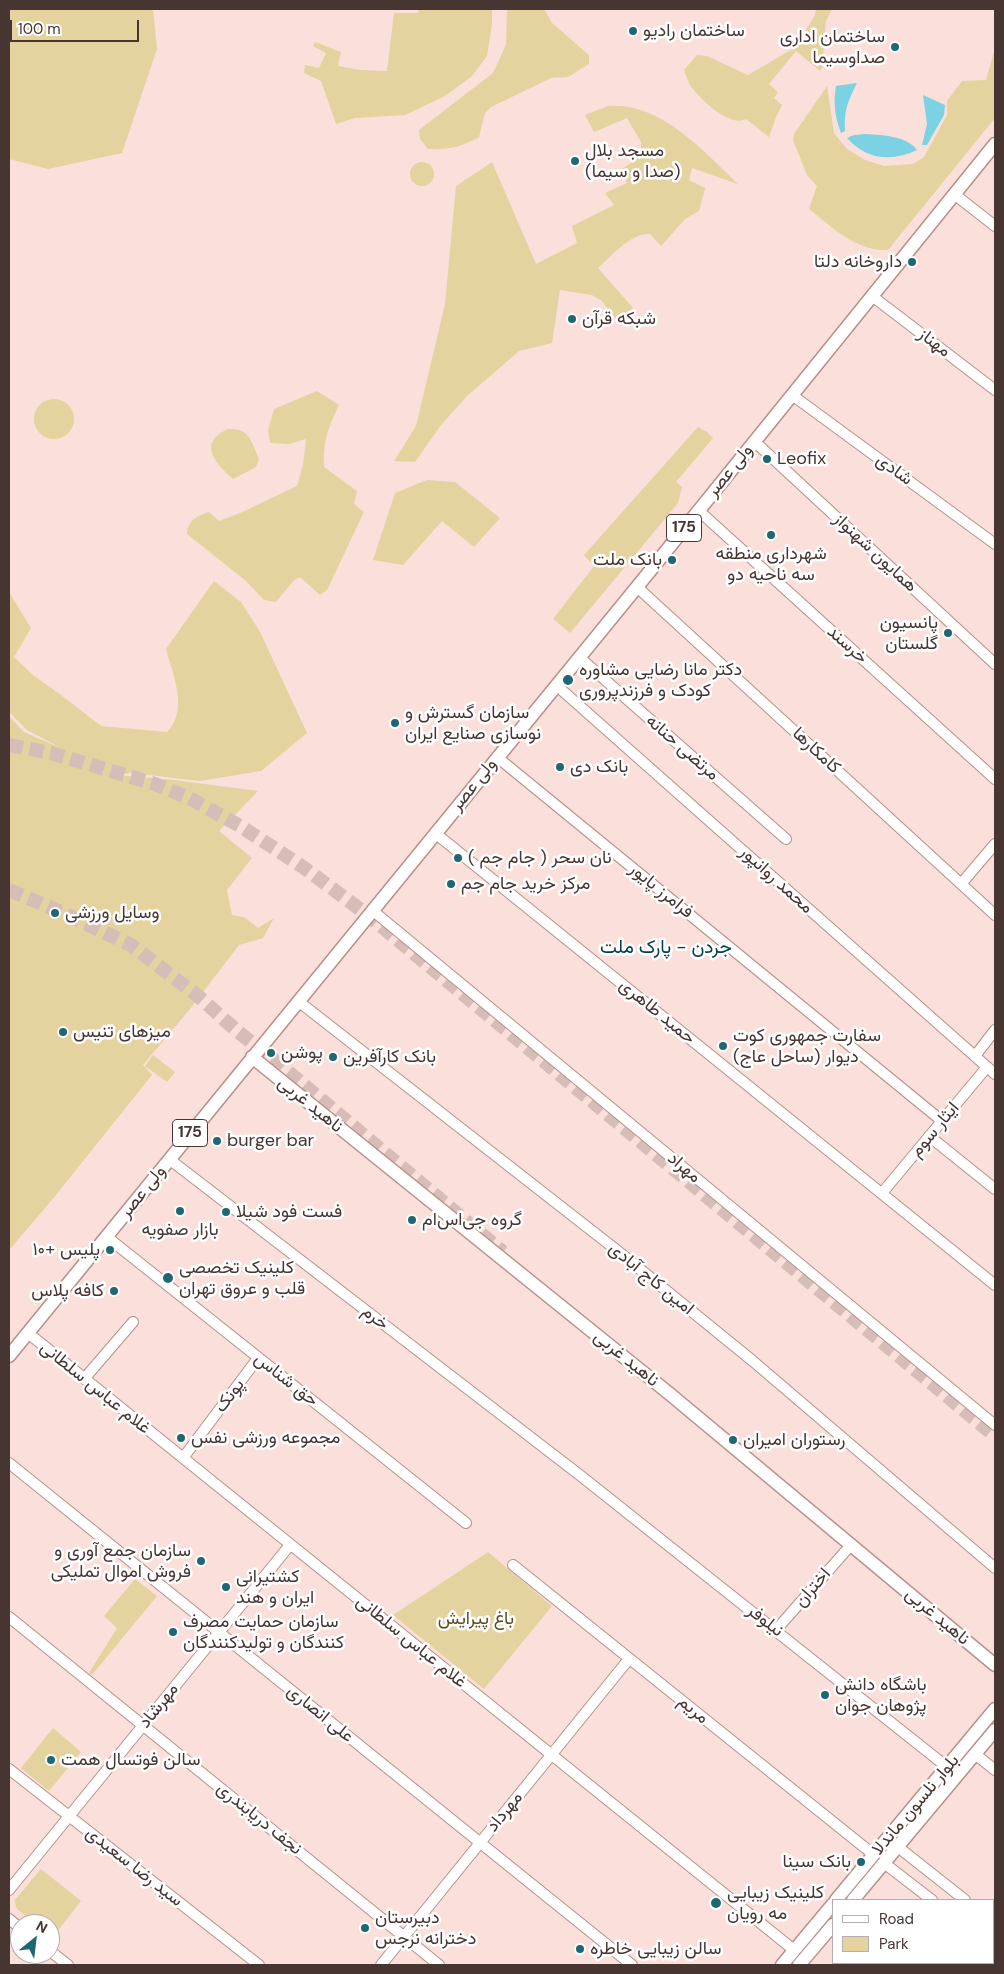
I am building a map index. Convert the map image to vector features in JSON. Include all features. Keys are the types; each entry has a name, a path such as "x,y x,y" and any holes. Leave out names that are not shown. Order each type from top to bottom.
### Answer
{"main road":[{"name":"ولی عصر","path":"9,1356 995,144"},
{"name":"ناهید غربی","path":"252,1057 671,1395 995,1665"},
{"name":"بلوار نلسون ماندلا","path":"837,1899 995,1709"},
{"name":"بلوار نلسون ماندلا","path":"854,1899 995,1730"},
{"path":"782,1965 832,1905"},
{"path":"799,1965 832,1926"}],"street":[{"path":"954,194 995,226"},
{"name":"مهناز","path":"872,296 995,390"},
{"name":"شادی","path":"792,395 995,544"},
{"name":"همایون شهنواز","path":"754,441 995,664"},
{"name":"خرسند","path":"698,510 995,780"},
{"name":"کامکارها","path":"637,586 995,915"},
{"name":"مرتضی حنانه","path":"579,657 786,839"},
{"name":"محمد روانپور","path":"556,685 995,1074"},
{"name":"فرامرز پایور","path":"497,757 942,1121"},
{"name":"حمید طاهری","path":"435,832 995,1285"},
{"path":"961,884 995,844"},
{"name":"مهراد","path":"372,910 995,1425"},
{"name":"امین کاج آبادی","path":"298,1001 619,1252 754,1362 995,1568"},
{"path":"975,1056 995,1030"},
{"name":"ایثار سوم","path":"882,1193 987,1067"},
{"path":"929,1136 995,1189"},
{"name":"خرم","path":"169,1159 581,1476"},
{"name":"حق شناس","path":"107,1237 466,1523"},
{"path":"84,1379 133,1322"},
{"name":"غلام عباس سلطانی","path":"28,1333 794,1950"},
{"name":"پونک","path":"183,1458 258,1358"},
{"name":"علی انصاری","path":"9,1463 632,1965"},
{"name":"نیلوفر","path":"581,1476 947,1767"},
{"name":"مهرشاد","path":"9,1890 290,1545"},
{"name":"اختران","path":"776,1630 850,1546"},
{"name":"مریم","path":"513,1565 874,1854"},
{"name":"نجف دریابندری","path":"9,1617 439,1965"},
{"name":"مهرداد","path":"381,1965 629,1659"},
{"path":"975,1754 995,1770"},
{"name":"سید رضا سعیدی","path":"9,1769 259,1965"},
{"path":"898,1847 964,1899"},
{"path":"884,1863 931,1899"}],"green space":[{"path":"9,9 153,9 157,49 122,153 48,169 9,159"},
{"path":"419,9 492,9 492,24 487,56 472,76 445,96 405,115 355,118 336,124 321,81 304,73 305,65 319,68 326,53 313,46 315,42 341,52 338,66 360,70 387,71 394,13 418,13"},
{"path":"507,9 544,9 552,23 589,55 589,64 568,77 551,78 491,107 485,113 479,137 454,147 428,149 420,139 419,130 493,73 506,45"},
{"path":"816,9 832,9 826,21 822,68 820,71 796,51 769,84 778,92 774,98 782,105 769,137 746,119 739,121 723,116 707,104 690,85 684,70 697,55 707,56 748,75 796,47 815,15"},
{"path":"995,48 995,118 888,250 877,250 855,243 809,209 817,186 807,175 793,140 794,134 827,86 834,133 847,149 865,160 884,166 913,164 924,157 947,115 947,101 962,81 986,80"},
{"path":"608,106 627,107 646,112 663,120 680,131 738,184 692,168 689,180 705,188 699,211 685,219 661,246 650,234 643,234 622,246 598,268 633,308 621,326 602,301 592,295 560,290 552,343 519,351 467,396 441,425 415,462 394,461 416,426 445,304 456,186 492,162 536,264 577,243 572,226 614,205 605,193 627,183 622,169 641,156 641,142 627,118 594,132 585,115"},
{"path":"422,162 431,165 434,174 431,183 422,186 413,183 410,174 413,165"},
{"path":"317,391 339,405 327,435 324,450 324,467 357,491 354,504 364,512 327,590 320,595 300,577 294,580 276,602 264,600 246,581 187,534 189,525 197,517 209,512 219,521 297,486 303,465 306,439 289,444 270,443 268,430 274,409"},
{"path":"54,399 68,405 74,419 68,433 54,439 40,433 34,419 40,405"},
{"path":"698,427 713,438 676,482 682,487 678,503 570,633 553,619 594,566 584,555"},
{"path":"228,429 235,429 245,433 249,437 259,459 256,467 233,479 215,460 211,447 213,440"},
{"path":"427,480 455,482 500,518 474,547 442,521 403,565 373,560 395,493"},
{"path":"214,581 241,602 260,632 307,733 261,771 200,781 131,773 117,775 258,791 219,831 252,858 227,890 232,915 244,917 258,928 274,918 263,938 239,945 190,1009 143,1065 152,1075 51,1201 9,1250 9,716 24,732 61,748 27,730 9,712 9,592 31,628 14,657 34,676 101,726 167,732 174,723 178,703 175,681 166,649"},
{"path":"153,1055 175,1072 167,1082 145,1066"},
{"name":"باغ پیرایش","path":"488,1552 552,1606 484,1689 393,1615"},
{"path":"135,1579 157,1596 92,1675 89,1673 117,1628 104,1616"},
{"name":"سالن فوتسال همت","path":"53,1728 81,1752 49,1791 21,1768"},
{"path":"41,1869 81,1901 60,1928 60,1914 23,1914 16,1908 15,1900"}],"water":[{"path":"857,83 847,106 845,131 841,133 835,110 836,86"},
{"path":"923,95 945,105 944,115 927,145 922,145 927,124"},
{"path":"866,134 901,139 913,145 917,150 898,156 880,157 863,151 847,138"}],"tunnel":[{"path":"9,745 51,753 85,763 155,784 189,798 240,826 303,867 369,916 995,1436"},
{"path":"9,890 131,945 198,996 237,1031 503,1252"}],"place":[{"name":"ساختمان رادیو","path":"633,31"},
{"name":"ساختمان اداری صداوسیما","path":"895,47"},
{"name":"مسجد بلال (صدا و سیما)","path":"575,161"},
{"name":"داروخانه دلتا","path":"912,262"},
{"name":"شبکه قرآن","path":"572,319"},
{"name":"Leofix","path":"767,459"},
{"name":"شهرداری منطقه سه ناحیه دو","path":"771,535"},
{"name":"بانک ملت","path":"672,560"},
{"name":"پانسیون گلستان","path":"948,633"},
{"name":"دکتر مانا رضایی مشاوره کودک و فرزندپروری","path":"568,680"},
{"name":"سازمان گسترش و نوسازی صنایع ایران","path":"395,723"},
{"name":"بانک دی","path":"560,767"},
{"name":"نان سحر ( جام جم )","path":"458,858"},
{"name":"مرکز خرید جام جم","path":"451,884"},
{"name":"وسایل ورزشی","path":"55,913"},
{"name":"میزهای تنیس","path":"63,1032"},
{"name":"سفارت جمهوری کوت دیوار (ساحل عاج)","path":"723,1046"},
{"name":"پوشن","path":"271,1053"},
{"name":"بانک کارآفرین","path":"333,1057"},
{"name":"burger bar","path":"217,1141"},
{"name":"بازار صفویه","path":"180,1211"},
{"name":"فست فود شیلا","path":"226,1212"},
{"name":"گروه جی‌اس‌ام","path":"412,1220"},
{"name":"پلیس +۱۰","path":"110,1250"},
{"name":"کلینیک تخصصی قلب و عروق تهران","path":"168,1278"},
{"name":"کافه پلاس","path":"114,1291"},
{"name":"مجموعه ورزشی نفس","path":"181,1438"},
{"name":"رستوران امیران","path":"733,1440"},
{"name":"سازمان جمع آوری و فروش اموال تملیکی","path":"201,1561"},
{"name":"کشتیرانی ایران و هند","path":"226,1587"},
{"name":"سازمان حمایت مصرف کنندگان و تولیدکنندگان","path":"173,1632"},
{"name":"باشگاه دانش پژوهان جوان","path":"825,1695"},
{"name":"سالن فوتسال همت","path":"51,1760"},
{"name":"بانک سینا","path":"861,1862"},
{"name":"کلینیک زیبایی مه رویان","path":"716,1903"},
{"name":"دبیرستان دخترانه نرجس","path":"365,1928"},
{"name":"سالن زیبایی خاطره","path":"580,1949"}],"district":[{"name":"جردن - پارک ملت","path":"666,948"}]}
